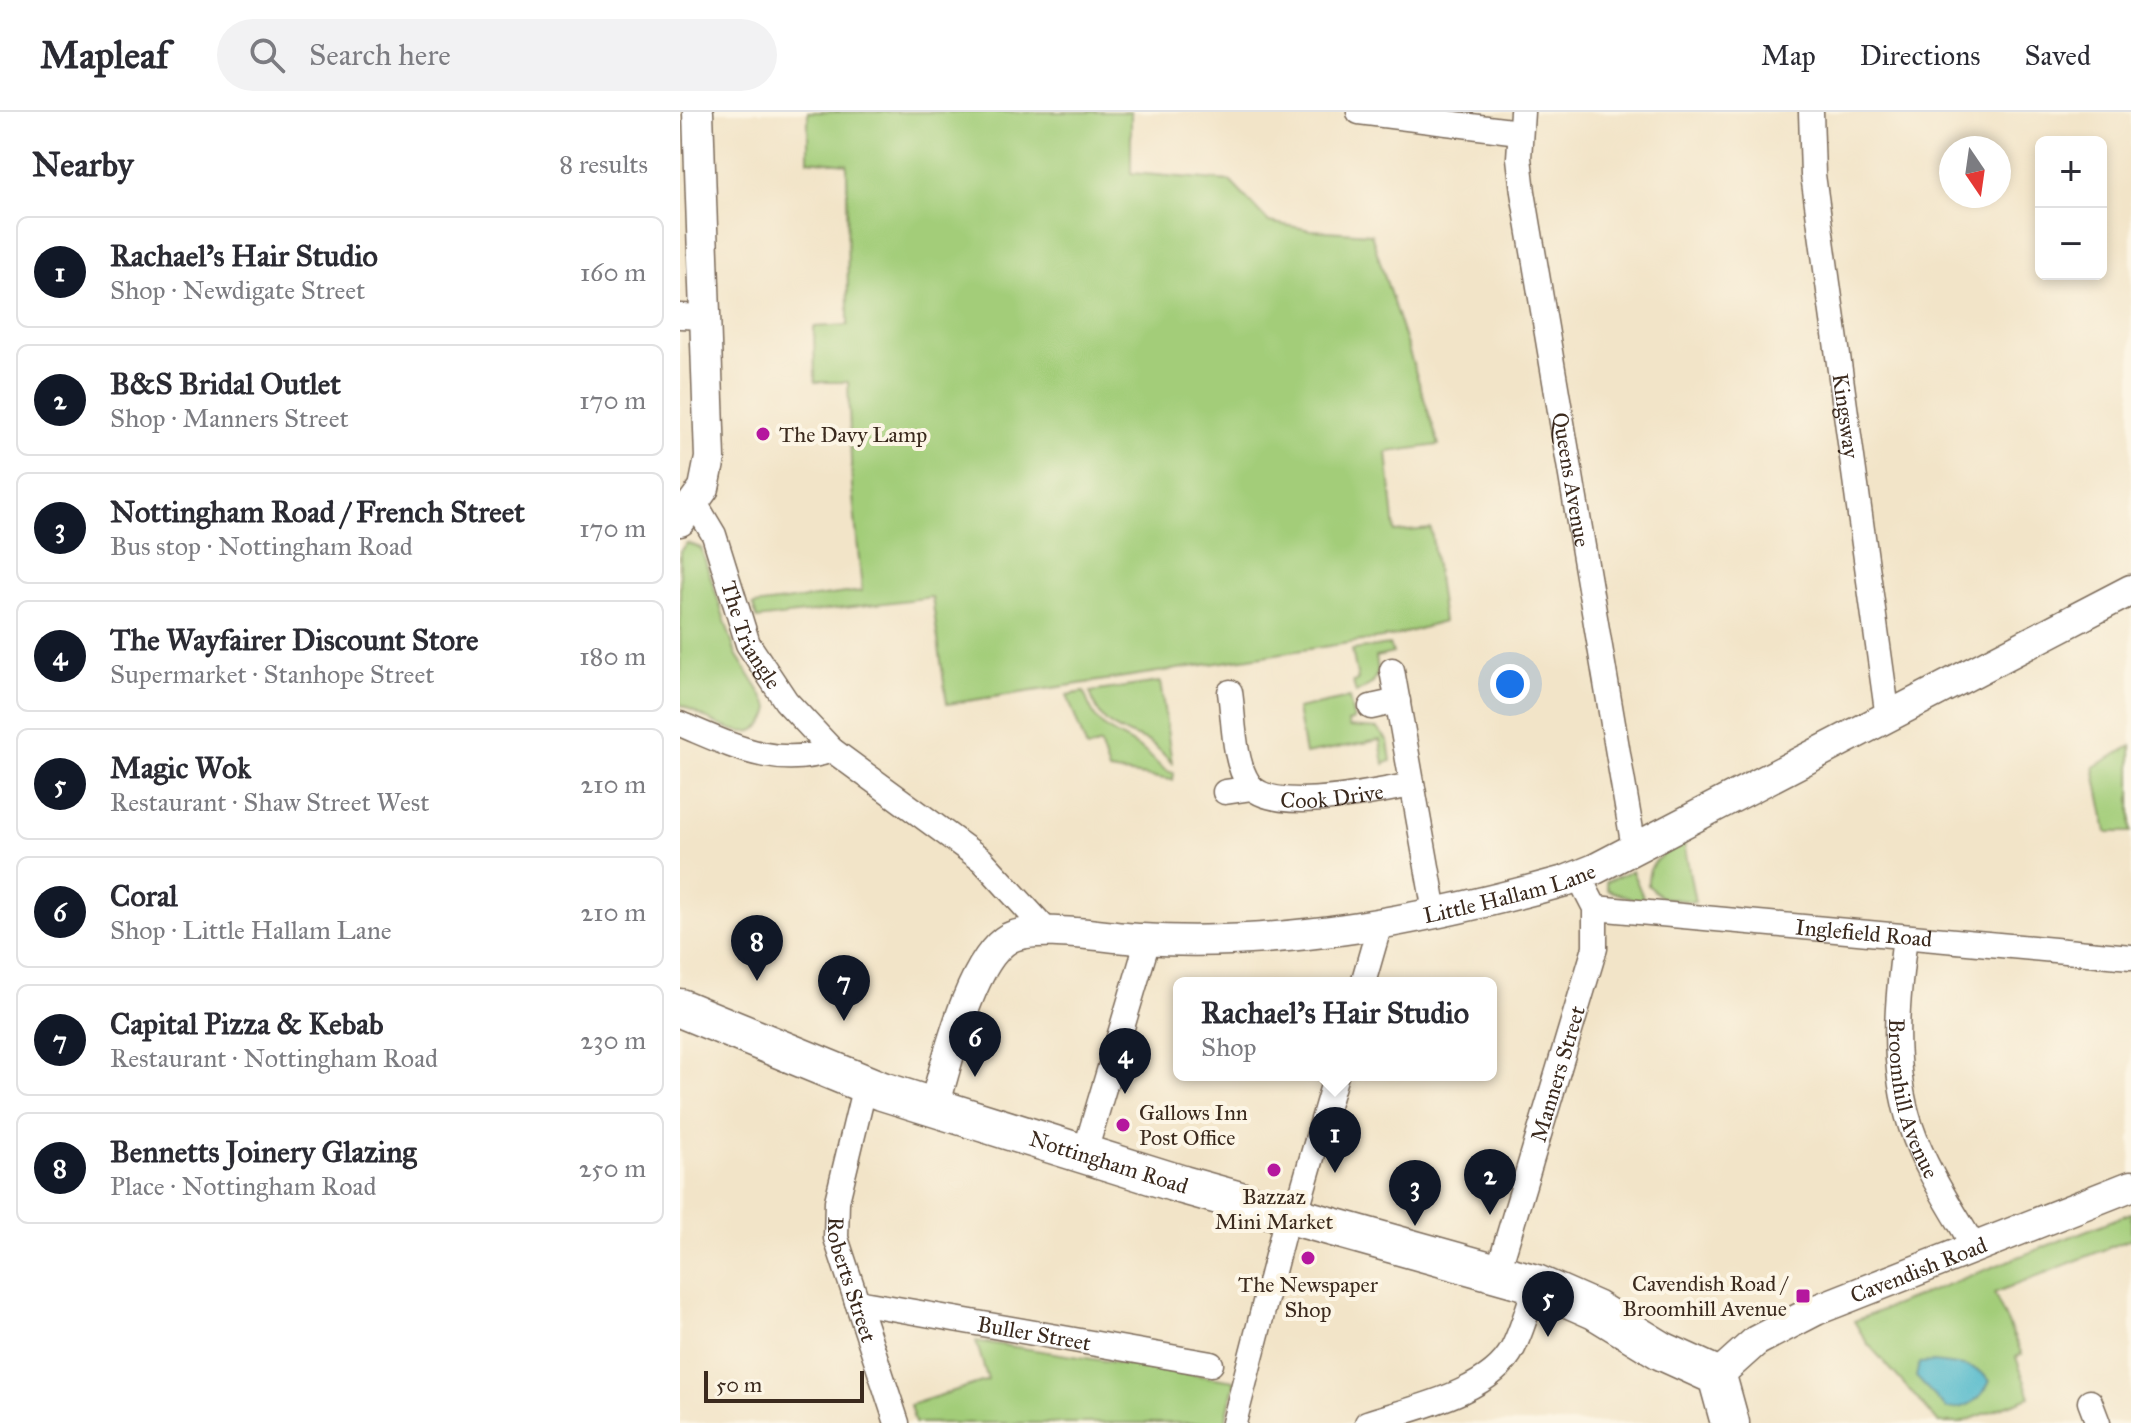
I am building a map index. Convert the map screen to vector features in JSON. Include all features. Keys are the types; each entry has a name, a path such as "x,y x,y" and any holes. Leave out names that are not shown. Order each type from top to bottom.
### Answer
{"main road":[{"name":"Nottingham Road","path":"680,1008 865,1085 1084,1155 1536,1284 1595,1310 1662,1351 1717,1376"},
{"path":"1717,1376 1730,1423"}],"street":[{"path":"688,512 707,479 710,458 693,317 690,152 698,112"},
{"path":"1359,112 1520,122"},
{"name":"Kingsway","path":"1811,112 1815,186 1888,718"},
{"name":"Queens Avenue","path":"1520,122 1523,192 1634,848"},
{"name":"The Triangle","path":"688,512 714,535 748,644 786,701 832,750 982,860 1049,933"},
{"name":"Little Hallam Lane","path":"934,1107 961,1013 988,962 1006,940 1024,934 1049,933 1148,940 1292,934 1380,924 1579,877 2131,590"},
{"name":"Cook Drive","path":"1392,670 1435,912"},
{"name":"Cook Drive","path":"1230,692 1243,770 1252,788"},
{"path":"1371,707 1398,701"},
{"path":"680,724 770,758 803,758 832,750"},
{"name":"Cook Drive","path":"1225,792 1252,788 1270,797 1291,800 1355,795 1412,785"},
{"name":"Manners Street","path":"1498,1271 1597,939 1595,908 1579,877"},
{"name":"Inglefield Road","path":"1595,908 2131,957"},
{"path":"1365,977 1380,924"},
{"name":"Broomhill Avenue","path":"1905,937 1896,1022 1905,1103 1918,1145 1974,1247"},
{"path":"1084,1155 1148,940"},
{"path":"1234,1423 1229,1368 1291,1215 1334,1081"},
{"name":"Roberts Street","path":"865,1085 837,1201 835,1227 841,1257 897,1423"},
{"name":"Cavendish Road","path":"1717,1376 1773,1330 2131,1186"},
{"path":"1367,1423 1458,1394 1499,1365 1512,1351 1536,1284"},
{"name":"Buller Street","path":"857,1302 1229,1368"}],"green space":[{"path":"808,112 1131,112 1131,173 1230,181 1269,222 1311,230 1371,234 1439,445 1387,452 1395,532 1431,529 1443,622 1395,636 947,704 932,597 757,619 753,605 862,591 852,487 848,382 815,382 814,327 848,325 847,164 808,160"},
{"path":"687,543 701,548 736,654 770,708 764,722 755,730 744,732 731,729 680,704 680,551"},
{"path":"1389,645 1393,653 1376,657 1378,671 1373,683 1356,693 1353,682 1358,680 1352,650"},
{"path":"1160,682 1172,763 1150,743 1111,726 1099,713 1090,692"},
{"path":"1084,692 1102,725 1134,744 1165,770 1174,773 1173,780 1109,771 1100,744 1087,749 1067,695"},
{"path":"1349,698 1354,720 1348,722 1349,727 1378,729 1388,741 1391,761 1384,764 1380,740 1305,754 1297,709"},
{"path":"2131,746 2131,832 2107,832 2094,767"},
{"path":"1684,843 1695,902 1661,897 1648,885 1654,864 1664,854"},
{"path":"1632,871 1643,903 1608,890 1606,882"},
{"path":"2131,1213 2131,1239 1994,1293 2022,1354 2016,1357 2030,1397 1960,1423 1939,1423 1867,1343 1854,1321"},
{"path":"976,1341 1235,1381 1225,1423 915,1423 910,1405 988,1380"}],"water":[{"path":"1934,1362 1972,1368 1990,1381 1973,1402 1947,1409 1916,1377 1919,1363"}],"place":[{"name":"The Davy Lamp","path":"763,434"},
{"name":"Bennetts Joinery Glazing","path":"757,981"},
{"name":"Capital Pizza & Kebab","path":"844,1021"},
{"name":"Coral","path":"975,1077"},
{"name":"The Wayfairer Discount Store","path":"1125,1094"},
{"name":"Gallows Inn Post Office","path":"1123,1125"},
{"name":"Bazzaz Mini Market","path":"1274,1170"},
{"name":"Rachael's Hair Studio","path":"1335,1173"},
{"name":"B&S Bridal Outlet","path":"1490,1215"},
{"name":"Nottingham Road / French Street","path":"1415,1226"},
{"name":"The Newspaper Shop","path":"1308,1258"},
{"name":"Cavendish Road / Broomhill Avenue","path":"1803,1296"},
{"name":"Magic Wok","path":"1548,1337"}]}
